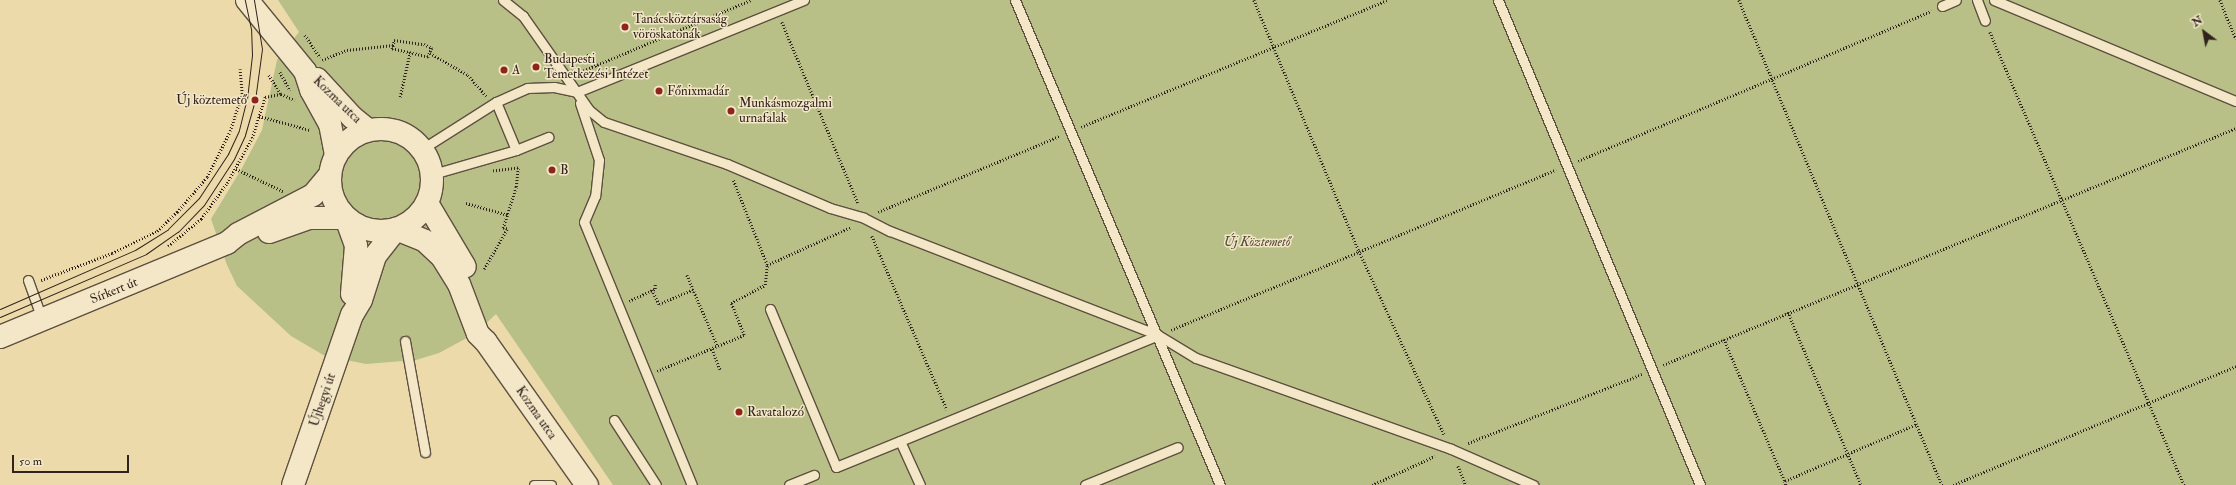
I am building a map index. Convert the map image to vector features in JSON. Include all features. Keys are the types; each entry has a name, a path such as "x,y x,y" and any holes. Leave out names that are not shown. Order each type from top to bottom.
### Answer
{"street":[{"name":"Kozma utca","path":"247,0 313,66 320,81 341,107 368,130"},
{"name":"Kozma utca","path":"313,66 311,90 330,124 336,154 330,175 332,196 346,218"},
{"name":"Kozma utca","path":"336,154 354,135 368,130 381,129 403,133 422,149 433,174"},
{"path":"346,218 374,232 396,229 419,215 427,203 433,174"},
{"name":"Sírkert út","path":"0,337 227,243 238,234 312,195 330,175"},
{"name":"Kozma utca","path":"427,203 472,282 486,342"},
{"name":"Sírkert út","path":"227,243 240,242 309,218 346,218"},
{"name":"Újhegyi út","path":"346,218 353,234 357,257 350,300 352,315"},
{"name":"Kozma utca","path":"396,229 425,241 442,257 459,284 478,334 486,342 587,485"},
{"name":"Újhegyi út","path":"293,485 352,315 361,300 375,256 396,229"}],"lane":[{"path":"503,0 523,16 589,110 604,122 727,164 830,208 864,218 890,232 1158,335 1196,358 1451,449 1533,485"},
{"path":"422,149 496,102 527,88 537,87 576,92 804,0"},
{"path":"1015,0 1069,132 1158,335 1220,485"},
{"path":"1498,0 1700,485"},
{"path":"1942,6 1956,0"},
{"path":"1977,0 1985,20"},
{"path":"1994,0 2236,101"},
{"path":"576,92 599,160 595,196 584,222 648,374 692,485"},
{"path":"496,102 516,150"},
{"path":"433,174 516,150 549,137"},
{"path":"29,282 42,319"},
{"path":"770,309 836,467 1158,335"},
{"path":"405,341 425,452"},
{"path":"614,420 656,485"},
{"path":"900,441 920,485"},
{"path":"1085,485 1178,447"},
{"path":"789,485 814,476"},
{"path":"534,485 551,485"}],"path":[{"path":"578,73 751,0"},
{"path":"1254,0 1359,251 1451,449 1466,485"},
{"path":"767,265 850,228 864,218 1387,0"},
{"path":"1739,0 1942,485"},
{"path":"2220,0 2236,39"},
{"path":"1158,335 1568,165 1942,6"},
{"path":"1985,20 2063,199 2184,485"},
{"path":"394,40 424,44 432,48 428,57 410,52 392,50 394,40"},
{"path":"313,66 347,50 394,45"},
{"path":"400,97 410,52"},
{"path":"430,53 468,75 488,98 482,102"},
{"path":"587,54 597,65 604,81"},
{"path":"29,282 112,253 157,231 177,212 206,177 230,131 242,94 240,69"},
{"path":"164,249 201,219 236,169 259,116 265,96 281,94 296,101 278,69"},
{"path":"270,75 281,94"},
{"path":"259,116 310,130"},
{"path":"1372,485 1451,449 1653,370 1788,312 2236,128"},
{"path":"648,374 718,347 744,335 731,303 765,285 767,265 727,164"},
{"path":"484,269 501,242 507,229 503,228 516,187 518,168 489,171"},
{"path":"236,169 288,193"},
{"path":"466,203 508,215"},
{"path":"687,275 718,347"},
{"path":"619,305 655,289 655,283"},
{"path":"652,290 659,304 694,289"},
{"path":"1788,312 1861,485"},
{"path":"1724,339 1786,485"},
{"path":"712,349 720,369"},
{"path":"1953,485 2236,366"},
{"path":"1785,481 1917,424"}],"green space":[{"name":"Új Köztemető","path":"278,0 2236,0 2236,485 613,485 496,314 476,333 439,353 416,360 366,364 325,356 291,336 237,286 227,265 211,219 242,168 262,130 277,60 299,32"}],"tram line":[{"path":"0,309 135,250 168,229 199,198 228,154 239,130 247,99 252,55 251,29 245,0"},
{"path":"0,317 146,254 178,232 204,205 234,159 245,135 255,100 262,49 254,0"}],"place":[{"name":"Tanácsköztársaság vöröskatonák","path":"625,27"},
{"name":"Budapesti Temetkezési Intézet","path":"536,67"},
{"name":"A","path":"504,70"},
{"name":"Főnixmadár","path":"659,91"},
{"name":"Új köztemető","path":"255,100"},
{"name":"Munkásmozgalmi urnafalak","path":"731,111"},
{"name":"B","path":"552,170"},
{"name":"Ravatalozó","path":"739,412"}]}
